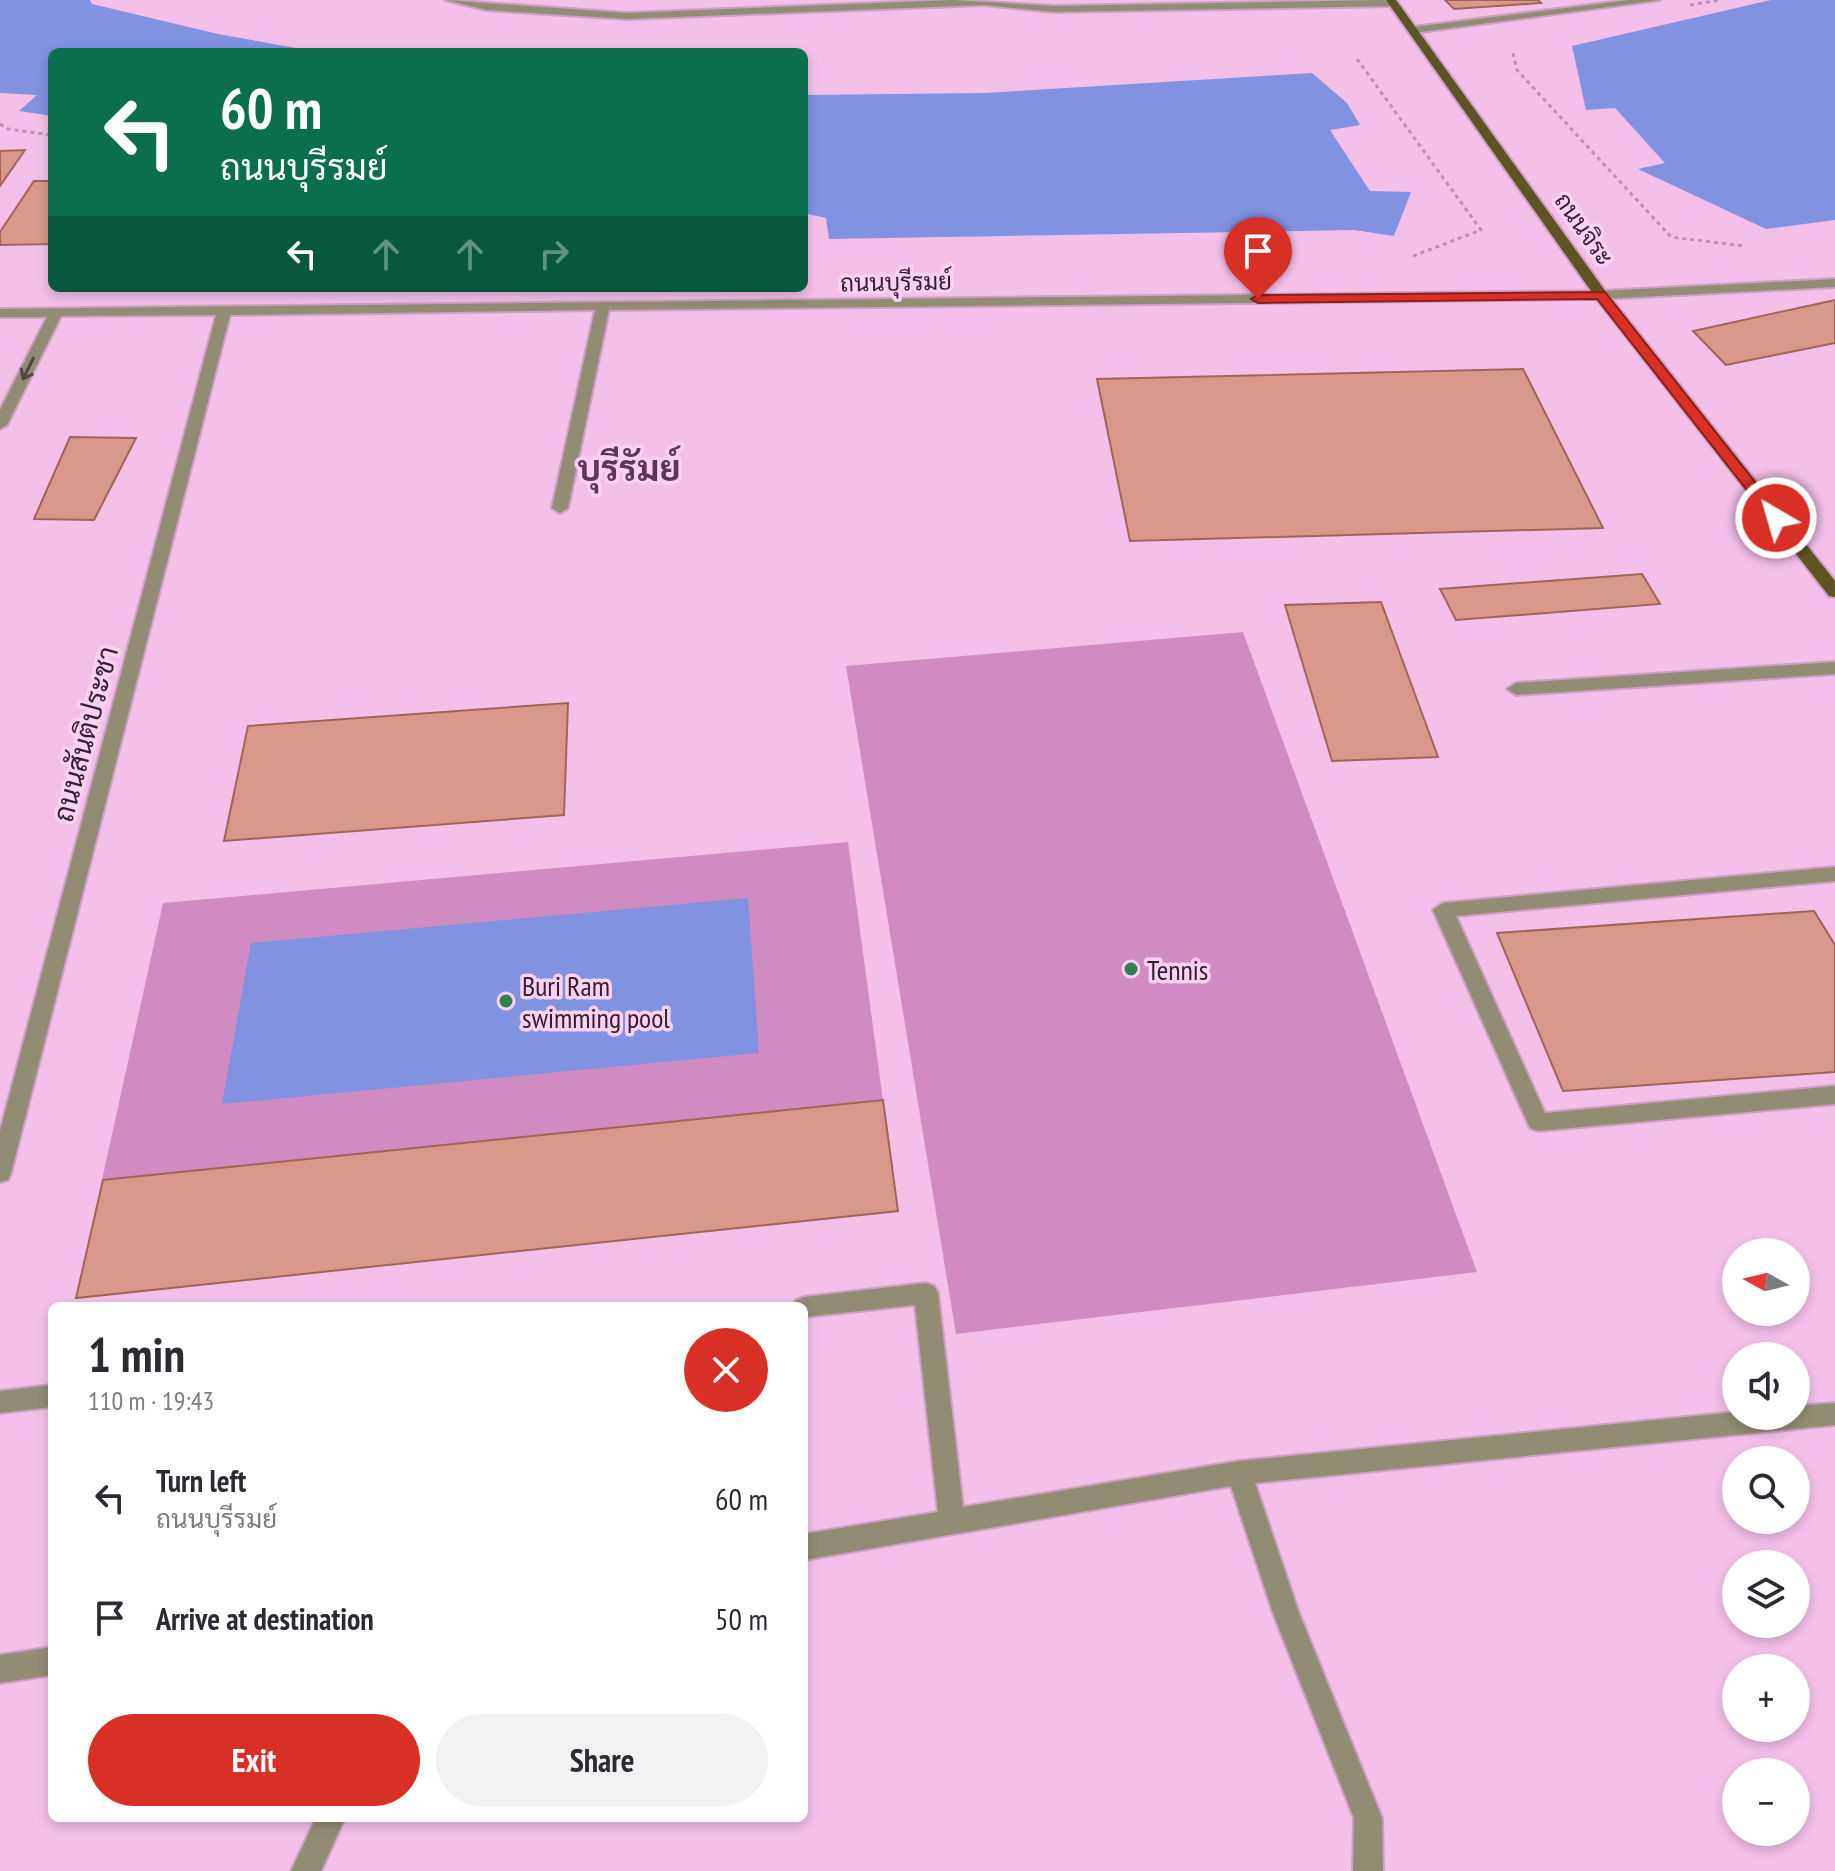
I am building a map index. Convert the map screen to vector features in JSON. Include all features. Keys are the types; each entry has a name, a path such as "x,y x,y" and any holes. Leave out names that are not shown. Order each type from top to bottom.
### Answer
{"main road":[{"name":"ถนนจิระ","path":"1392,1 1601,295 1835,592"}],"street":[{"path":"450,0 486,7 627,16 939,2 1392,1"},
{"path":"1413,30 1655,0"},
{"name":"ถนนบุรีรมย์","path":"0,313 1601,295 1835,283"},
{"path":"560,508 603,307"},
{"name":"ถนนสันติประชา","path":"0,1173 224,310"},
{"path":"0,425 56,312"},
{"path":"1516,689 1835,668"},
{"path":"1835,874 1443,910 1538,1122 1835,1095"},
{"path":"808,1307 926,1293 952,1523"},
{"path":"0,1402 48,1396"},
{"path":"808,1546 1239,1473 1835,1414"},
{"path":"1239,1473 1286,1613 1368,1818 1368,1871"},
{"path":"0,1669 48,1662"},
{"path":"306,1871 329,1822"}],"path":[{"path":"1690,5 1721,0"},
{"path":"1511,45 1517,70 1671,237 1753,247"},
{"path":"1357,59 1481,230 1413,256"},
{"path":"0,124 8,129 48,134"}],"shaded area":[{"name":"Tennis","path":"1243,632 1477,1272 956,1334 846,666"},
{"name":"Buri Ram swimming pool","path":"848,842 898,1211 76,1298 163,903"}],"water":[{"path":"0,0 90,0 92,4 218,34 296,48 48,48 48,115 19,111 37,95 0,93"},
{"path":"1771,0 1835,0 1835,220 1766,229 1638,169 1665,163 1615,108 1586,110 1572,46"},
{"path":"1312,73 1347,103 1360,125 1330,130 1370,191 1411,192 1394,236 1354,230 829,239 826,218 808,214 808,95 985,93"},
{"path":"748,898 759,1053 222,1104 251,943"}],"building":[{"path":"1445,0 1538,0 1541,3 1454,9"},
{"path":"25,150 0,186 0,151"},
{"path":"34,181 48,181 48,244 0,245 0,232"},
{"path":"1835,300 1835,343 1726,365 1693,331"},
{"path":"1523,369 1603,528 1130,541 1097,379"},
{"path":"70,437 136,438 94,520 34,519"},
{"path":"1642,574 1660,604 1456,620 1440,589"},
{"path":"1381,602 1438,757 1332,761 1285,605"},
{"path":"568,703 564,815 224,841 248,726"},
{"path":"1814,911 1835,945 1835,1072 1563,1091 1497,933"},
{"path":"883,1100 898,1211 76,1298 103,1180"}],"place":[{"name":"Tennis","path":"1131,969"},
{"name":"Buri Ram swimming pool","path":"506,1001"}],"district":[{"name":"บุรีรัมย์","path":"629,467"}],"route":[{"path":"1258,299 1601,295 1776,518"}]}
